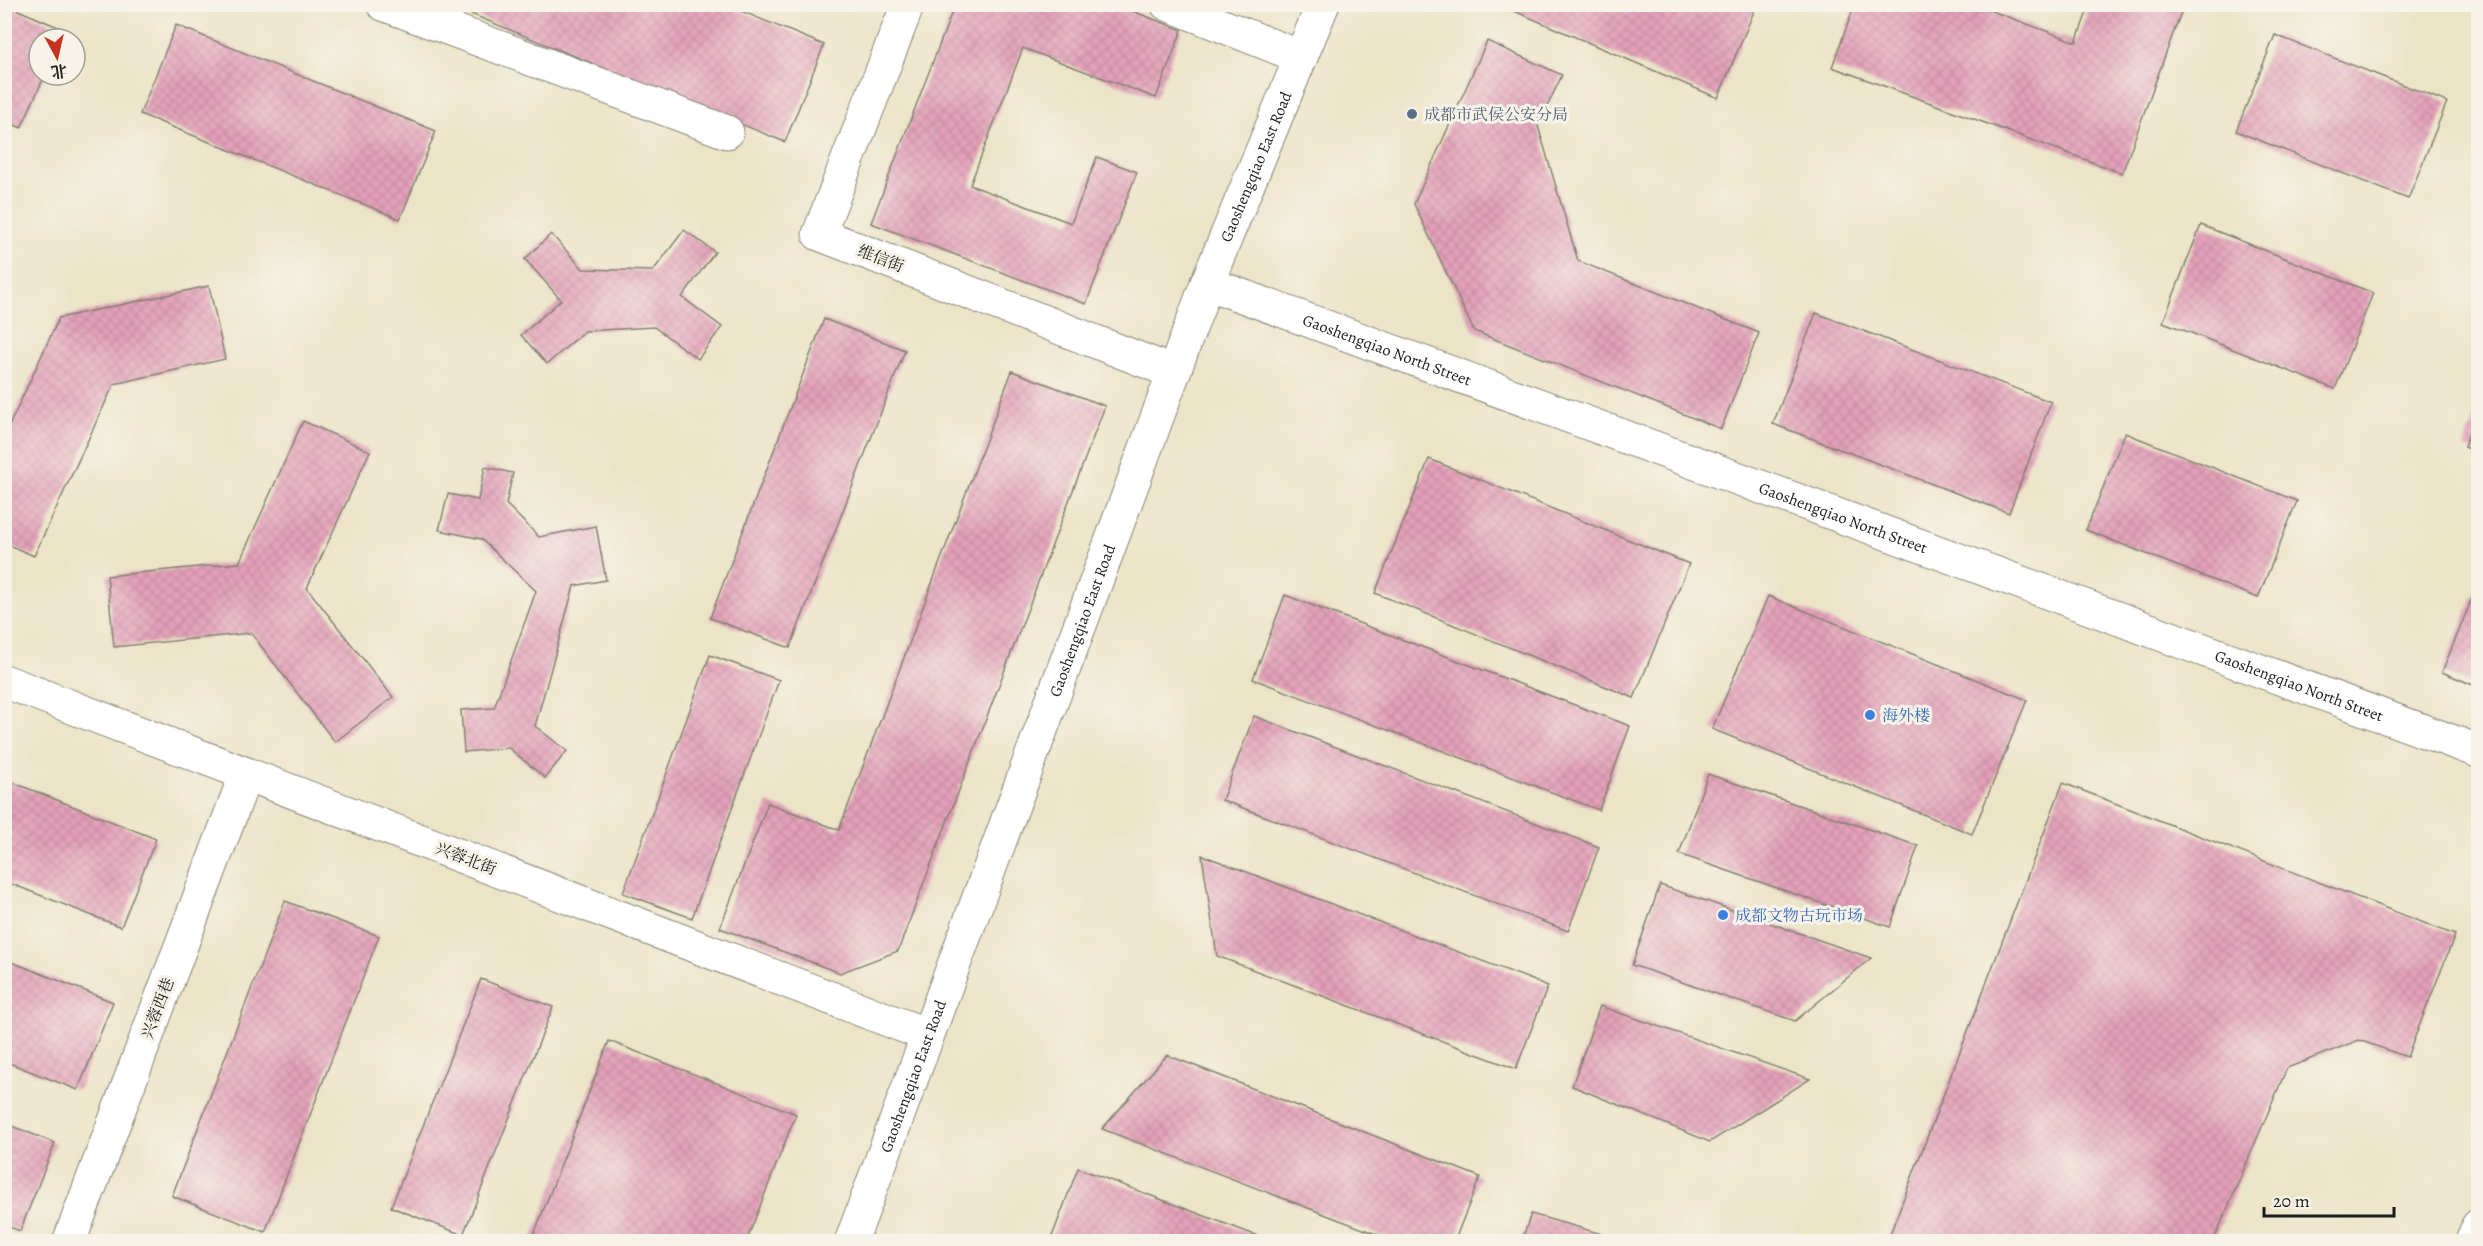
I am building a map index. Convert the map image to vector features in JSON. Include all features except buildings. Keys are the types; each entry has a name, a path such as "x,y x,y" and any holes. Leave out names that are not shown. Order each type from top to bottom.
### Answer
{"street":[{"path":"383,4 727,132"},
{"name":"维信街","path":"908,4 819,234 1173,372"},
{"path":"1167,4 1301,57"},
{"name":"Gaoshengqiao East Road","path":"850,1242 1207,283 1323,4"},
{"name":"Gaoshengqiao North Street","path":"1207,283 2478,751"},
{"name":"兴蓉北街","path":"4,681 927,1035"},
{"name":"兴蓉西巷","path":"69,1242 246,774"},
{"path":"2472,1242 2478,1226"}],"place":[{"name":"成都市武侯公安分局","path":"1412,114"},
{"name":"海外楼","path":"1870,715"},
{"name":"成都文物古玩市场","path":"1723,915"}]}
